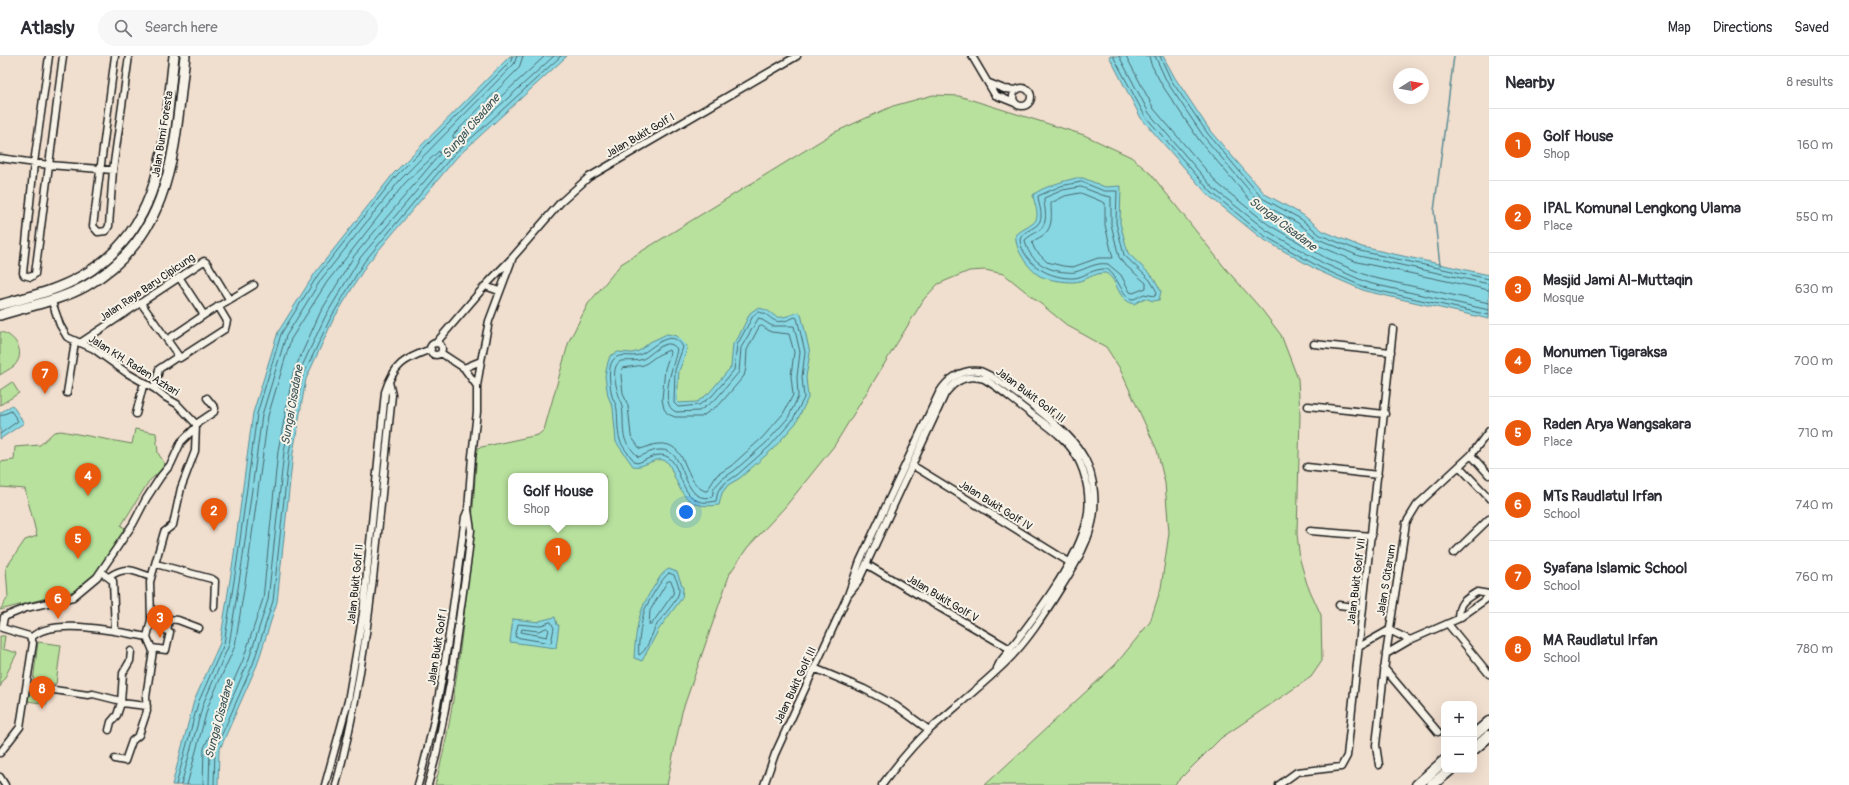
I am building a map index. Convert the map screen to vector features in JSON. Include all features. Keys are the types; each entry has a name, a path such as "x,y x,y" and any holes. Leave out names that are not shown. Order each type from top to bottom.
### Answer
{"main road":[{"name":"Jalan Bumi Foresta","path":"0,305 48,291 81,277 98,266 137,224 148,202 161,161 174,56"},
{"name":"Jalan Bumi Foresta","path":"0,315 68,294 105,274 127,253 145,230 166,185 171,165 185,56"},
{"path":"1477,732 1489,722"},
{"path":"1477,746 1489,736"},
{"path":"1417,785 1441,764"},
{"path":"1432,785 1446,773"}],"street":[{"path":"49,56 34,163 23,273 24,275 32,277 35,274 63,56"},
{"path":"115,56 99,168 93,226 98,232 106,231 109,226 113,170 129,56"},
{"name":"Jalan Bukit Golf I","path":"436,343 560,203 589,177 797,56"},
{"path":"972,56 995,95 1023,106 1028,104 1031,99 1028,90 1022,88 1017,90 1004,89 989,83"},
{"path":"1015,103 1013,95 1017,90"},
{"path":"0,158 49,165 113,170"},
{"name":"Jalan Bukit Golf I","path":"428,785 436,756 460,625 470,530 468,510 477,412 477,386 489,321 512,257"},
{"name":"Jalan Raya Baru Cipicung","path":"78,342 141,303 204,261 207,263 229,299"},
{"path":"180,277 204,314"},
{"path":"167,340 204,314 254,285"},
{"path":"485,286 499,291"},
{"name":"Jalan KH. Raden Azhari","path":"51,300 65,335 94,349 127,373 144,382 177,404 195,425"},
{"path":"141,303 177,357"},
{"path":"155,389 159,369 177,357 184,357 225,329 227,320 218,306"},
{"name":"Jalan Bukit Golf VII","path":"1279,785 1297,772 1341,766 1345,762 1347,756 1372,536 1393,329"},
{"path":"67,394 78,342"},
{"path":"441,353 442,348 436,343 433,344 430,349 434,354 441,353 464,368 477,386"},
{"path":"1314,344 1391,352"},
{"name":"Jalan Bukit Golf II","path":"325,785 348,701 363,613 385,392 392,374 400,364 411,357 430,349"},
{"path":"464,368 481,361"},
{"name":"Jalan Bukit Golf III","path":"764,785 775,754 848,595 860,561 942,388 950,379 966,372 979,371 993,377 1057,426 1077,446 1088,467 1094,506 1091,527 1087,538 1063,584 1029,634 1009,659 955,709 929,730 902,758 882,785"},
{"name":"Jalan Bukit Golf III","path":"848,595 857,584 949,389 960,380 970,377 979,378 989,382 1060,436 1073,450 1081,466 1088,494 1088,511 1082,536 1069,562 1031,623 1000,662 996,671"},
{"path":"136,414 144,382"},
{"name":"Jalan Bukit Golf II","path":"336,785 363,659 369,615 392,395 389,382"},
{"path":"0,753 20,727 34,643 31,638 1,628 4,617 26,608 73,597 101,572 133,524 146,499 171,464 181,442 190,436 195,425 212,414 215,408 208,400"},
{"path":"1308,406 1385,414"},
{"path":"115,759 125,761 132,741 139,735 142,728 147,706 146,697 152,648 147,637 151,620 149,603 151,576 156,564 164,532 173,525 181,488 195,451 195,425"},
{"name":"Jalan S Citarum","path":"1379,765 1376,752 1388,630 1406,523 1417,504 1471,455 1489,431"},
{"path":"1471,455 1489,475"},
{"name":"Jalan Bukit Golf IV","path":"912,465 1069,562"},
{"path":"1459,466 1489,498"},
{"path":"1308,467 1378,475"},
{"name":"Jalan Bukit Golf I","path":"418,785 427,754 442,682 465,517 468,510"},
{"path":"1454,552 1489,519"},
{"path":"1310,531 1372,536"},
{"path":"156,564 215,581 214,607"},
{"name":"Jalan Bukit Golf V","path":"866,564 1010,649"},
{"path":"109,577 122,569 133,570 151,576"},
{"path":"101,572 109,577 114,583 115,630"},
{"path":"1458,619 1458,608 1461,603 1478,592 1489,594"},
{"path":"1386,654 1410,640 1458,619 1489,597"},
{"path":"1339,605 1363,608"},
{"path":"152,648 166,650 170,632 167,631 169,619 178,620 199,628"},
{"path":"1448,624 1489,674"},
{"path":"31,638 38,631 63,626 115,630 147,637"},
{"path":"1359,647 1388,630 1410,640"},
{"path":"109,730 111,722 118,715 121,702 123,673 130,661 132,651"},
{"path":"814,668 864,689 896,706 929,730"},
{"path":"1384,668 1438,732"},
{"path":"27,686 88,695 93,694 121,702 147,706"},
{"path":"0,777 5,785"}],"green space":[{"path":"933,95 959,96 1084,135 1131,157 1151,174 1225,268 1262,310 1281,335 1298,379 1300,415 1297,534 1300,560 1307,584 1321,615 1322,661 1311,677 1221,738 1174,785 985,785 1116,664 1150,622 1161,588 1169,533 1165,483 1157,450 1119,367 1106,347 1068,326 1004,274 985,270 969,271 938,284 924,299 834,446 785,507 747,548 730,573 682,712 667,785 435,785 448,729 460,652 469,564 477,448 538,435 544,430 569,341 588,304 621,264 835,132 893,106"},
{"path":"0,332 10,336 14,340 18,345 19,355 18,361 14,366 0,375"},
{"path":"12,382 19,393 0,405 0,390"},
{"path":"135,429 156,433 158,453 166,466 149,481 121,526 128,529 96,574 82,587 74,591 0,610 8,597 6,568 25,540 37,536 25,489 0,487 0,462 14,460 15,447 40,445 54,432 61,431 132,444"},
{"path":"0,636 5,636 3,649 17,653 0,687"},
{"path":"38,642 61,645 56,684 33,682"},
{"path":"30,689 49,692 47,704 28,701"}],"water":[{"name":"Sungai Cisadane","path":"510,56 567,56 457,157 367,264 333,320 306,379 293,453 277,602 257,665 219,751 218,785 172,785 194,701 220,643 233,561 253,413 278,332 315,273 394,173"},
{"name":"Sungai Cisadane","path":"1109,56 1163,56 1175,78 1211,132 1265,194 1303,215 1323,231 1362,247 1489,275 1489,319 1365,291 1319,271 1261,238 1208,195 1141,118"},
{"path":"1076,178 1083,178 1105,187 1121,186 1120,223 1128,253 1154,278 1161,291 1159,300 1153,301 1145,298 1134,304 1128,301 1120,294 1114,281 1106,273 1097,274 1077,282 1047,279 1035,273 1023,258 1017,246 1016,235 1032,224 1037,218 1033,195 1047,187"},
{"path":"757,308 764,309 778,317 789,316 798,312 801,314 810,353 806,377 808,398 796,423 773,449 740,478 728,485 722,493 719,505 707,506 698,504 685,496 669,464 665,461 656,460 643,465 633,466 616,442 613,408 608,396 605,376 608,362 610,356 618,352 632,353 639,351 650,342 667,334 677,336 687,346 679,371 677,400 678,403 697,402 709,393 731,367 733,344 738,338 750,313"},
{"path":"12,405 24,423 0,439 0,413"},
{"path":"669,569 677,572 683,588 682,598 659,629 642,661 634,658 641,611 649,594 661,576"},
{"path":"555,617 557,625 559,625 556,648 510,642 513,619 539,622"}],"waterway":[{"path":"1440,266 1434,211 1454,56"}],"place":[{"name":"Syafana Islamic School","path":"45,394"},
{"name":"Monumen Tigaraksa","path":"88,496"},
{"name":"IPAL Komunal Lengkong Ulama","path":"214,531"},
{"name":"Raden Arya Wangsakara","path":"78,559"},
{"name":"Golf House","path":"558,571"},
{"name":"MTs Raudlatul Irfan","path":"58,619"},
{"name":"Masjid Jami Al-Muttaqin","path":"160,638"},
{"name":"MA Raudlatul Irfan","path":"42,709"}]}
